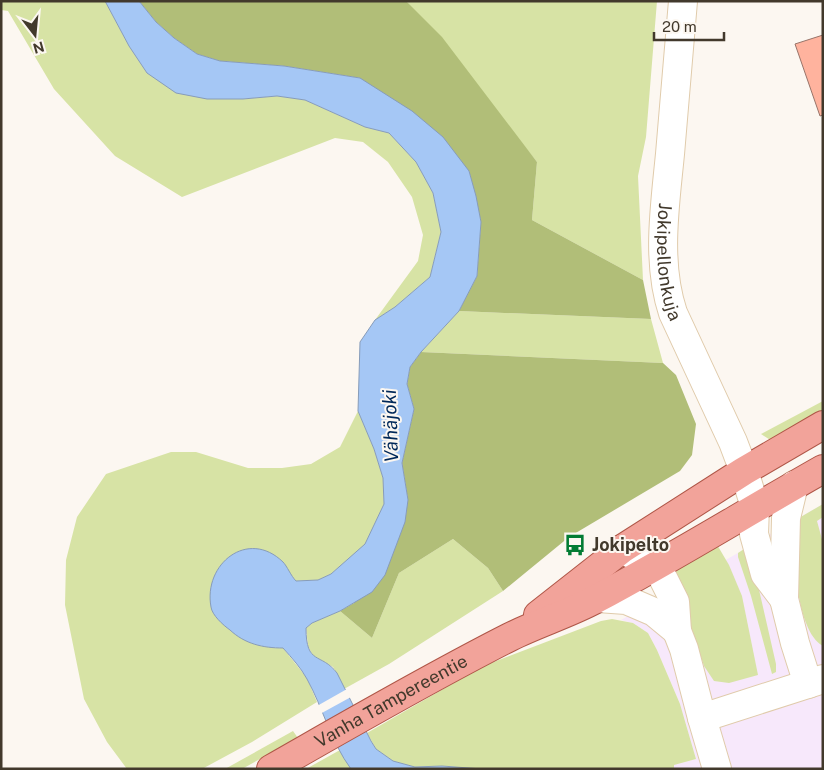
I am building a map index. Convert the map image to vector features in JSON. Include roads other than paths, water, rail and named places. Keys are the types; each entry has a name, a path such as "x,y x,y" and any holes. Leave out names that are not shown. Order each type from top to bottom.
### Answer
{"main road":[{"name":"Vanha Tampereentie","path":"511,636 622,549 744,471 823,425"},
{"name":"Vanha Tampereentie","path":"271,769 511,636 578,609 655,567 823,469"}],"street":[{"name":"Jokipellonkuja","path":"683,1 664,220 664,275 667,294 673,313 733,442 744,471 755,508 754,534 765,574 784,599"},
{"path":"702,718 816,681 795,644 784,599 786,518 794,485"},
{"path":"622,549 655,567 675,602 677,631 684,649 717,769"},
{"path":"598,598 626,600 654,612 677,631"}],"water":[{"name":"Vähäjoki","path":"105,1 139,1 156,22 174,38 197,54 220,61 284,66 360,78 412,111 443,137 469,171 481,222 477,276 459,311 421,352 410,367 407,384 414,409 402,463 408,500 405,522 385,575 372,592 340,611 312,623 306,628 309,648 316,657 337,673 376,749 393,761 415,767 442,766 482,769 351,769 338,748 307,679 290,656 283,648 261,646 242,639 218,620 211,607 210,591 214,577 221,565 231,556 243,550 256,549 270,552 283,562 296,581 318,580 331,574 365,544 384,504 383,478 374,449 358,411 360,342 375,320 395,307 430,277 441,232 433,193 416,162 389,133 365,127 305,100 277,96 243,99 207,99 176,93 147,73 129,46"}],"place":[{"name":"Jokipelto","path":"575,545"}]}
